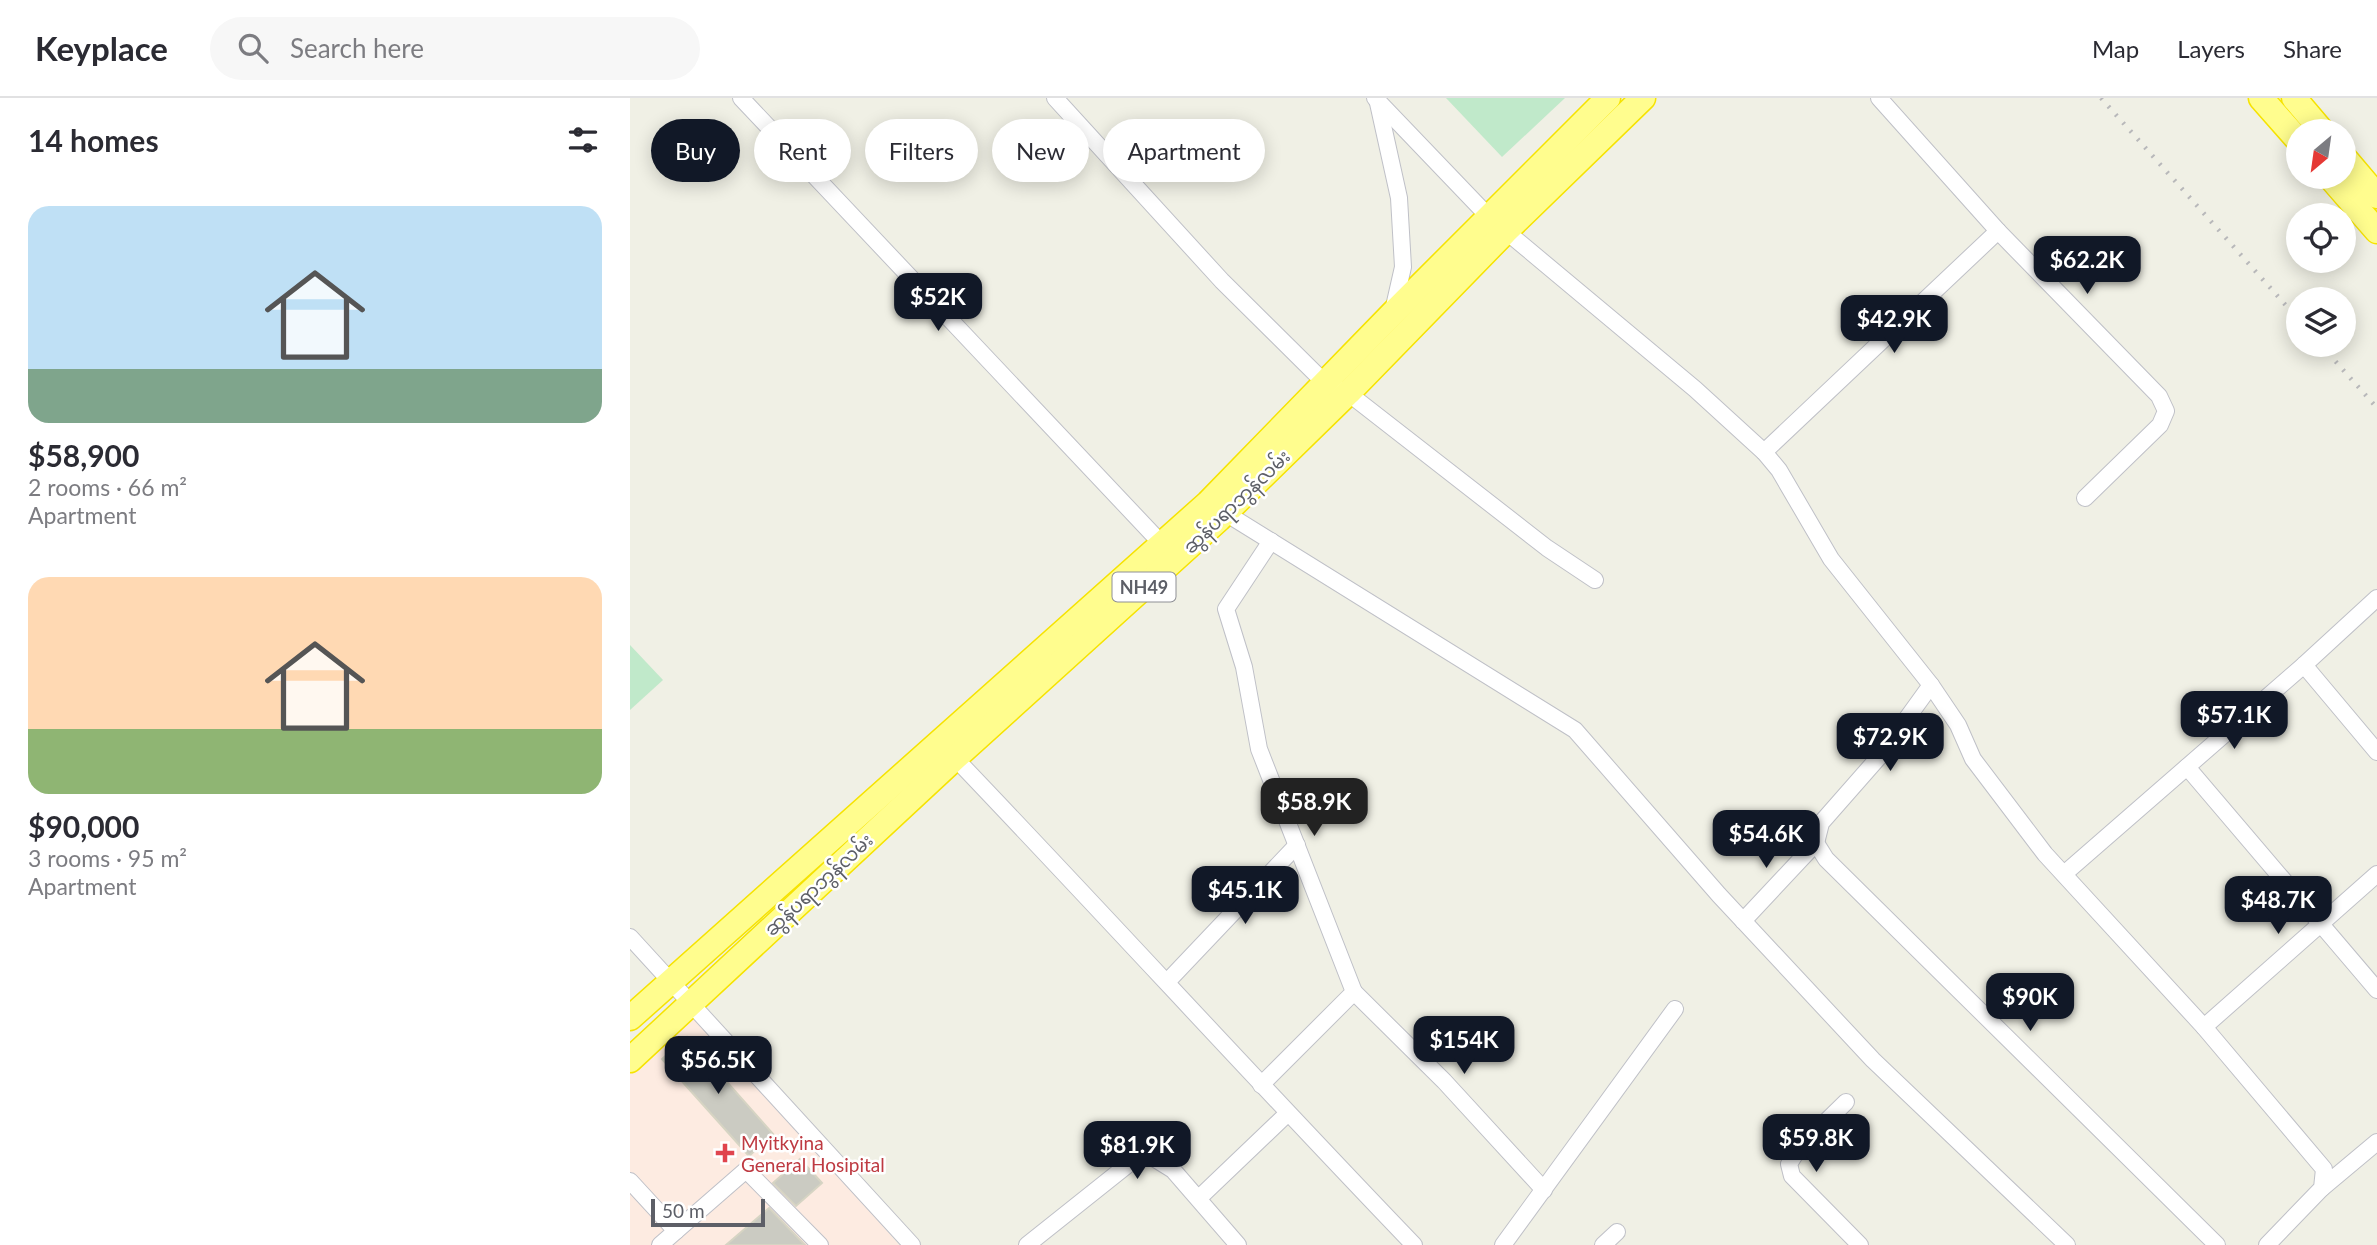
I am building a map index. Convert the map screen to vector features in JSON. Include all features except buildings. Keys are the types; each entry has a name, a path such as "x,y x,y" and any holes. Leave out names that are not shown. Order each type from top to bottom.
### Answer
{"highway":[{"name":"ဆွန်ပရာဘွန်လမ်း","path":"630,1060 955,758 1217,508 1348,393 1608,98"},
{"name":"ဆွန်ပရာဘွန်လမ်း","path":"630,1018 1161,543 1217,508 1325,383 1393,313 1643,98"},
{"path":"2261,98 2286,126"},
{"path":"2294,98 2312,119"},
{"path":"2356,171 2377,196"},
{"path":"2340,189 2377,231"}],"street":[{"path":"741,98 1161,543"},
{"path":"1055,98 1222,281 1325,383 1348,393 1547,548 1595,580"},
{"path":"1879,98 1998,231 2158,396 2165,411 2160,425 2085,498"},
{"path":"1377,99 1497,225 1696,389 1764,452 1779,470 1831,559 1931,685 1958,725 1973,759 2045,854 2204,1027 2323,1169 2322,1188"},
{"path":"1377,99 1399,198 1403,267 1393,313"},
{"path":"1764,452 1998,231"},
{"path":"1217,508 1575,730 1743,921 1873,1060 2067,1245"},
{"path":"1271,541 1226,609 1244,667 1259,749 1354,992 1444,1082 1544,1189"},
{"path":"2064,874 2377,598"},
{"path":"2304,665 2377,752"},
{"path":"1743,921 1816,844 1821,823 1879,757 1931,685"},
{"path":"955,758 1414,1245"},
{"path":"2187,767 2377,989"},
{"path":"1816,844 1826,859 2217,1245"},
{"path":"1167,982 1297,845"},
{"path":"2204,1027 2377,874"},
{"path":"630,937 912,1245"},
{"path":"1262,1085 1354,992"},
{"path":"1503,1245 1675,1009"},
{"path":"1846,1102 1799,1148 1789,1164 1792,1176 1860,1245"},
{"path":"1199,1198 1287,1113"},
{"path":"2267,1245 2322,1188 2377,1142"},
{"path":"1027,1245 1135,1159 1152,1157 1173,1170 1238,1245"},
{"path":"660,1245 746,1170 820,1245"},
{"path":"630,1181 676,1231"},
{"path":"1603,1245 1617,1232"}],"shaded area":[{"name":"Myitkyina General Hosipital","path":"691,1002 899,1245 630,1245 630,1060"}],"green space":[{"path":"1446,98 1565,98 1502,157"},
{"path":"630,645 663,680 630,710"}],"railway":[{"path":"2101,98 2286,306"},
{"path":"2332,357 2377,408"}],"place":[{"name":"Myitkyina General Hosipital","path":"725,1153"}]}
